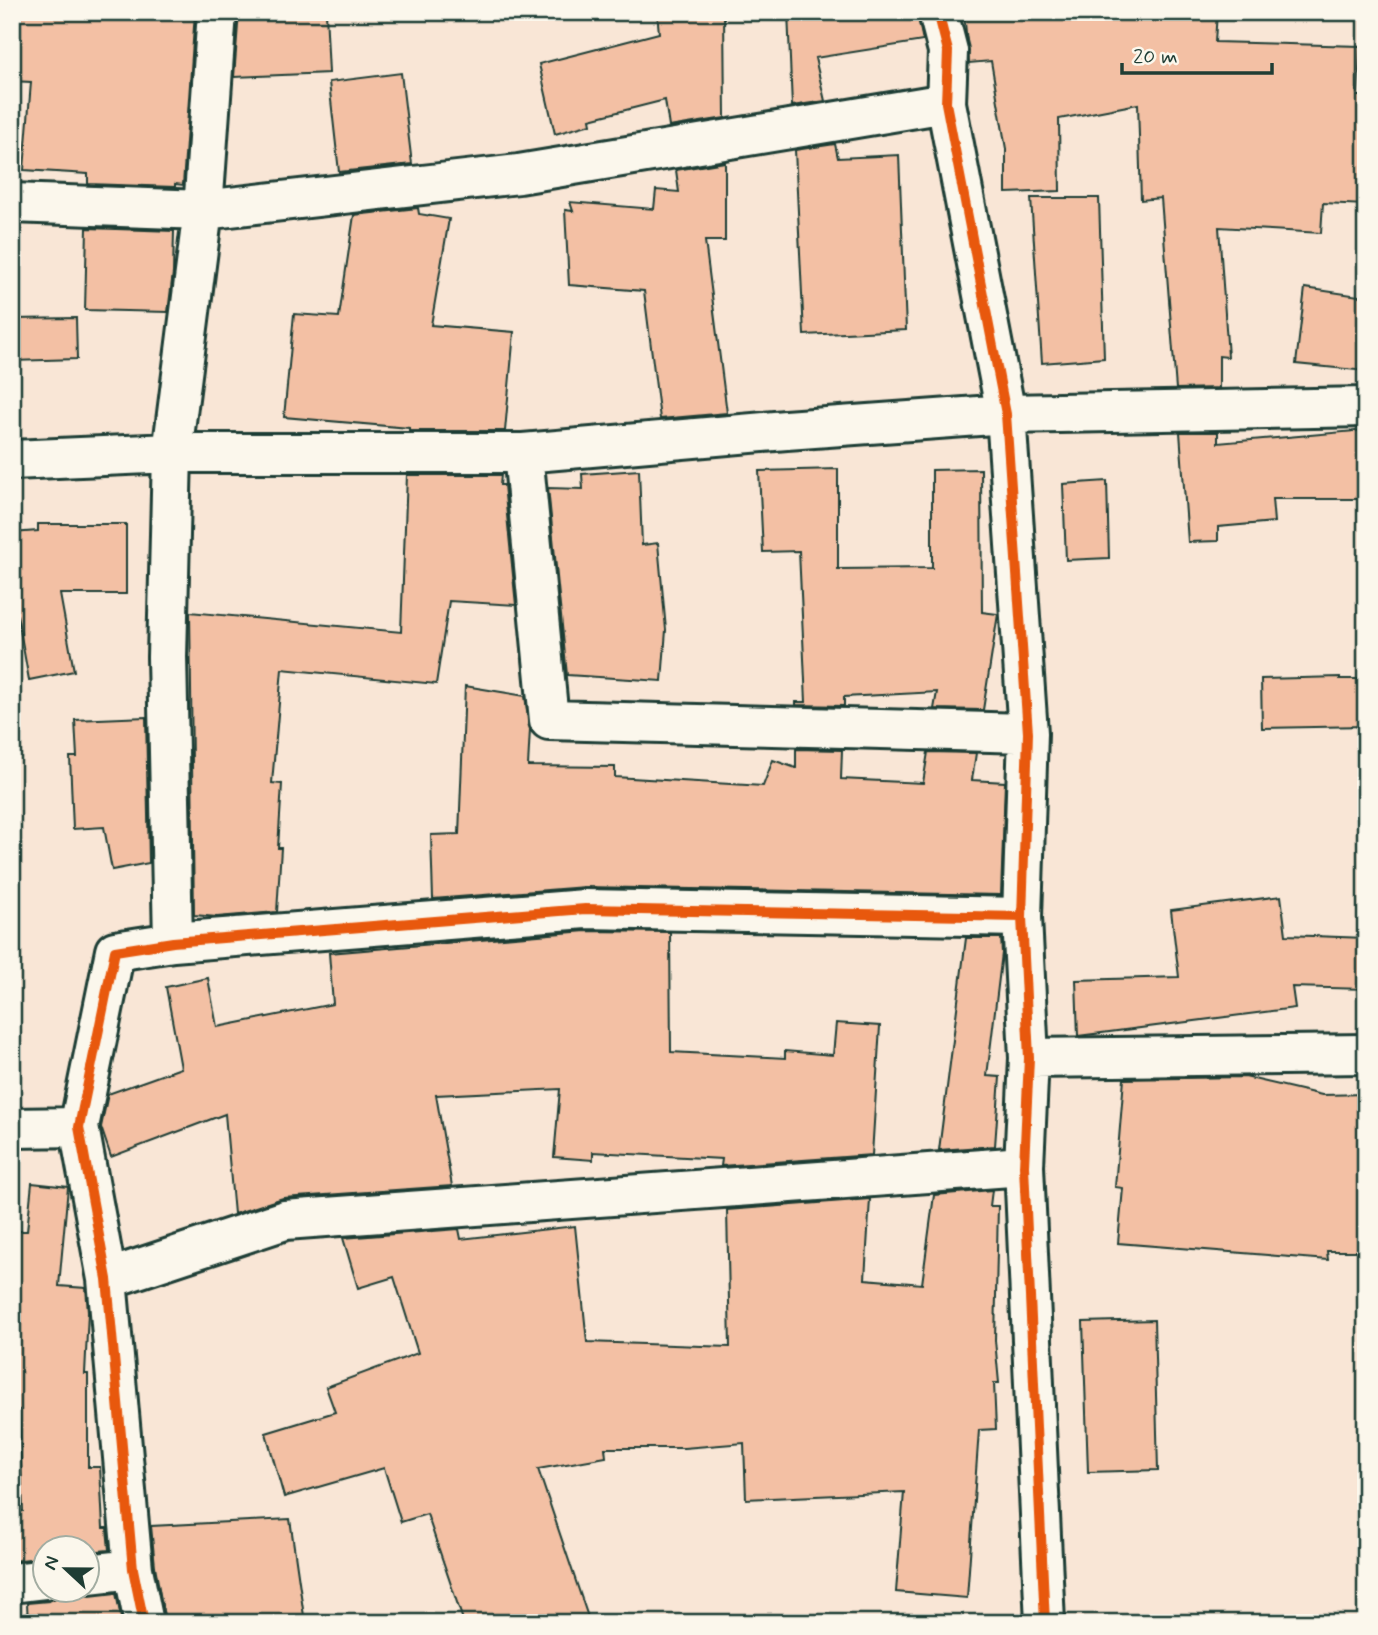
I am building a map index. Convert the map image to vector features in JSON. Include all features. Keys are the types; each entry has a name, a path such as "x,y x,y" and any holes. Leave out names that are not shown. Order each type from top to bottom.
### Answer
{"street":[{"path":"173,942 167,657 172,453 202,210 216,12"},
{"path":"937,12 948,51 946,103 1006,414 1028,733 1022,917 1029,1058 1024,1166 1045,1623"},
{"path":"12,202 202,210 519,174 946,103"},
{"path":"12,460 172,453 523,453 1006,414 1366,407"},
{"path":"523,453 549,720 1028,733"},
{"path":"144,1623 133,1569 107,1279 79,1127 115,951 173,942 585,909 1022,917"},
{"path":"1029,1058 1366,1054"},
{"path":"12,1128 79,1127"},
{"path":"107,1279 285,1220 1024,1166"},
{"path":"102,1572 133,1569"},
{"path":"12,1583 32,1581"}],"building":[{"path":"12,12 195,12 183,185 88,184 88,174 24,170 31,82 12,81"},
{"path":"239,12 326,12 329,73 234,77"},
{"path":"657,12 724,12 725,118 669,127 665,100 590,119 591,124 555,134 539,64 659,33"},
{"path":"788,12 917,12 923,41 815,58 825,101 792,106"},
{"path":"964,12 1217,12 1215,42 1360,46 1358,96 1366,96 1366,205 1323,203 1321,233 1219,227 1228,357 1219,356 1219,388 1176,389 1161,198 1141,200 1138,104 1059,119 1060,191 1006,193 1006,149 991,61 969,63"},
{"path":"401,73 412,164 339,172 329,82"},
{"path":"835,144 838,158 899,155 906,330 804,335 795,150"},
{"path":"725,162 725,241 705,241 727,413 660,419 644,291 569,285 565,210 573,211 570,202 654,209 656,190 679,192 676,170"},
{"path":"1031,198 1099,198 1104,358 1042,363"},
{"path":"418,208 419,214 449,219 431,325 514,332 505,431 409,431 409,428 284,417 294,314 339,317 354,215"},
{"path":"87,228 174,231 173,273 168,312 85,310"},
{"path":"1305,288 1366,297 1366,371 1296,364"},
{"path":"76,318 77,359 12,361 12,319"},
{"path":"1366,430 1366,499 1272,499 1274,522 1218,527 1218,541 1188,542 1180,432 1218,432 1218,443"},
{"path":"838,469 838,569 932,568 932,470 981,469 982,612 998,614 983,710 934,709 937,692 844,697 844,706 796,705 796,702 806,702 799,551 763,552 759,471"},
{"path":"639,470 642,545 658,543 666,630 662,681 567,675 548,488 583,489 582,474"},
{"path":"407,475 501,475 500,485 504,485 516,605 449,601 436,684 282,669 272,783 282,784 277,912 217,917 194,915 190,612 401,632"},
{"path":"1107,481 1109,558 1066,560 1063,484"},
{"path":"38,524 126,524 126,594 60,594 74,671 29,680 12,586 12,533 38,531"},
{"path":"1261,679 1366,679 1366,726 1262,728"},
{"path":"465,686 525,696 530,729 528,766 615,767 615,777 763,786 773,760 796,768 796,749 842,750 841,779 923,783 928,752 976,753 972,780 1005,782 1001,895 585,887 433,899 431,835 459,834"},
{"path":"146,717 149,863 112,870 104,827 73,829 70,757 77,757 75,720"},
{"path":"1281,896 1286,935 1366,938 1366,989 1292,987 1295,1008 1078,1036 1076,980 1179,977 1171,910"},
{"path":"586,931 670,932 671,1052 785,1058 785,1051 833,1055 836,1023 880,1026 872,1155 721,1166 722,1159 593,1152 593,1160 554,1157 560,1089 436,1095 452,1186 283,1198 234,1214 225,1114 111,1157 101,1127 108,1094 181,1068 166,987 208,978 217,1027 333,1004 329,953"},
{"path":"966,938 1001,938 1002,953 987,1076 1000,1077 995,1146 939,1150"},
{"path":"1245,1077 1322,1095 1366,1094 1366,1251 1327,1251 1328,1260 1118,1243 1123,1188 1115,1187 1124,1079"},
{"path":"32,1183 68,1187 59,1286 86,1288 88,1467 100,1467 103,1528 107,1528 109,1550 102,1551 102,1534 32,1534 32,1559 12,1561 12,1512 23,1511 19,1410 12,1411 12,1231 27,1231"},
{"path":"992,1190 990,1206 998,1206 995,1340 999,1383 994,1383 996,1429 979,1430 967,1598 896,1592 904,1492 746,1499 744,1443 684,1448 605,1448 606,1457 538,1469 590,1623 464,1623 427,1514 401,1522 384,1468 284,1497 266,1433 335,1412 326,1387 418,1353 394,1277 358,1288 343,1238 459,1229 461,1239 575,1226 587,1342 730,1347 727,1210 870,1199 865,1279 922,1284 934,1195"},
{"path":"1154,1320 1158,1470 1088,1472 1083,1322"},
{"path":"290,1519 305,1623 165,1623 151,1526"},
{"path":"116,1593 122,1623 28,1623 27,1603 102,1604 102,1595"}],"cycle path":[{"path":"938,12 948,51 946,103 1006,414 1028,733 1022,917 1029,1058 1024,1166 1045,1623"},
{"path":"144,1623 133,1569 107,1279 79,1127 115,951 173,942 585,909 1022,917"}]}
